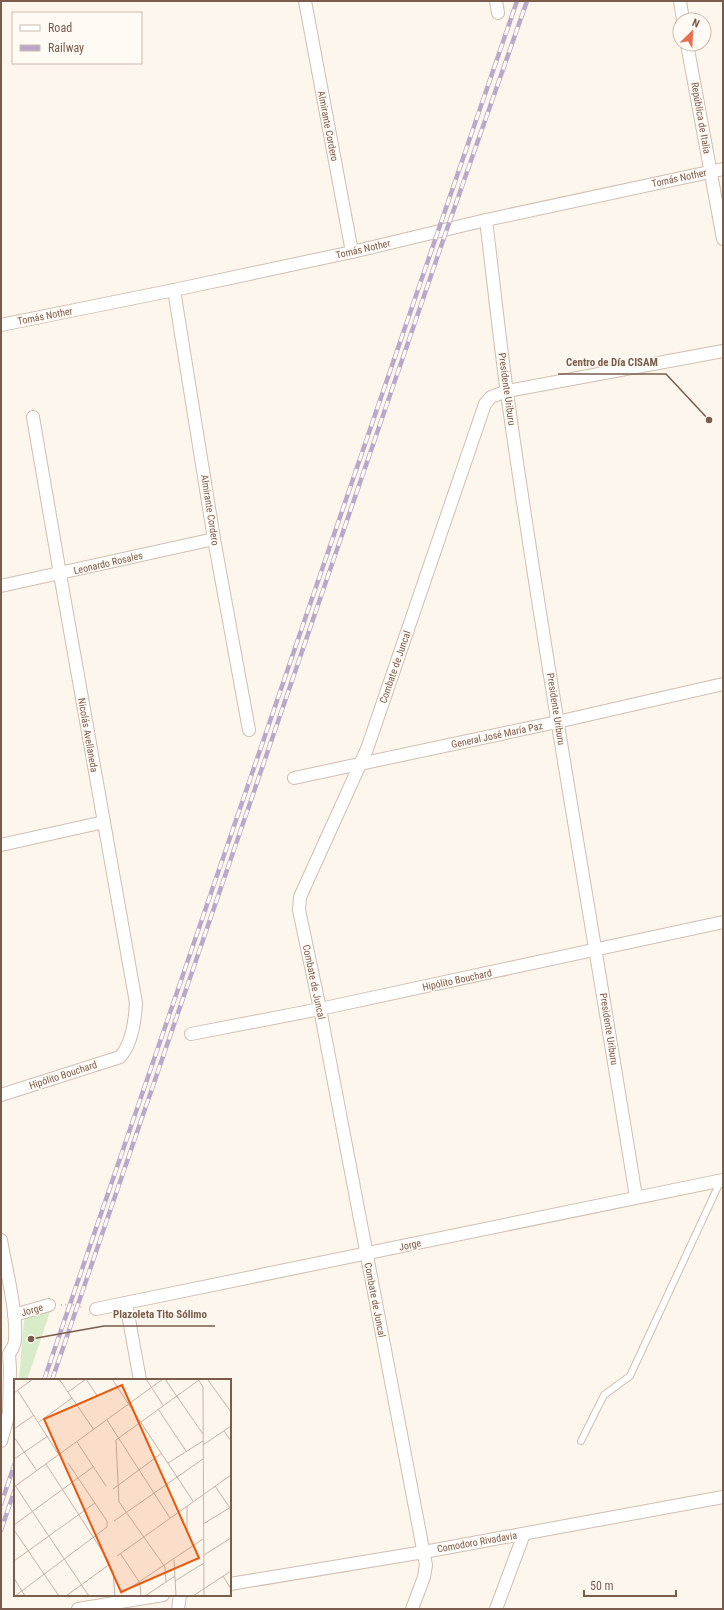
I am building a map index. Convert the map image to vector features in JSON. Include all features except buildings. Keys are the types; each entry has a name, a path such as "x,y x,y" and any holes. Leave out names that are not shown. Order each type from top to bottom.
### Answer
{"street":[{"name":"Almirante Cordero","path":"305,1 352,252"},
{"path":"680,1 682,12"},
{"name":"República de Italia","path":"689,52 723,239"},
{"name":"Tomás Nother","path":"1,325 352,252 486,220 723,169"},
{"name":"Presidente Uriburu","path":"486,220 507,392 557,722 636,1197"},
{"name":"Almirante Cordero","path":"174,290 214,539 249,730"},
{"path":"507,392 723,351"},
{"name":"Combate de Juncal","path":"412,1609 424,1577 426,1564 320,1009 298,910 304,890 367,748 482,411 485,404 491,397 507,392"},
{"name":"Nicolás Avellaneda","path":"34,417 60,574 136,1003 136,1016 129,1044 124,1052"},
{"name":"Leonardo Rosales","path":"1,586 214,539"},
{"name":"General José María Paz","path":"294,778 557,722 723,684"},
{"path":"1,845 104,822"},
{"name":"Hipólito Bouchard","path":"191,1034 320,1009 723,922"},
{"name":"Hipólito Bouchard","path":"1,1096 120,1057 124,1052"},
{"name":"Jorge","path":"96,1309 722,1180"},
{"path":"1,1240 14,1315 15,1340 14,1347 5,1355 10,1369 9,1414 1,1441"},
{"path":"126,1303 140,1379"},
{"name":"Jorge","path":"14,1315 49,1305"},
{"name":"Comodoro Rivadavia","path":"231,1584 424,1552 723,1497"},
{"path":"496,1609 524,1534"},
{"path":"78,1609 157,1596"},
{"path":"178,1609 180,1596"}],"lane":[{"path":"582,1441 604,1395 630,1376 722,1180"}],"path":[{"path":"49,1305 70,1304 96,1309"}],"green space":[{"path":"50,1312 27,1379 19,1379 24,1321 27,1316"}],"railway":[{"path":"44,1379 517,1"},
{"path":"52,1379 447,229 527,1"},
{"path":"1,1504 14,1466"},
{"path":"1,1530 14,1492"}],"place":[{"name":"Centro de Día CISAM","path":"709,420"},
{"name":"Plazoleta Tito Sólimo","path":"31,1339"}]}
